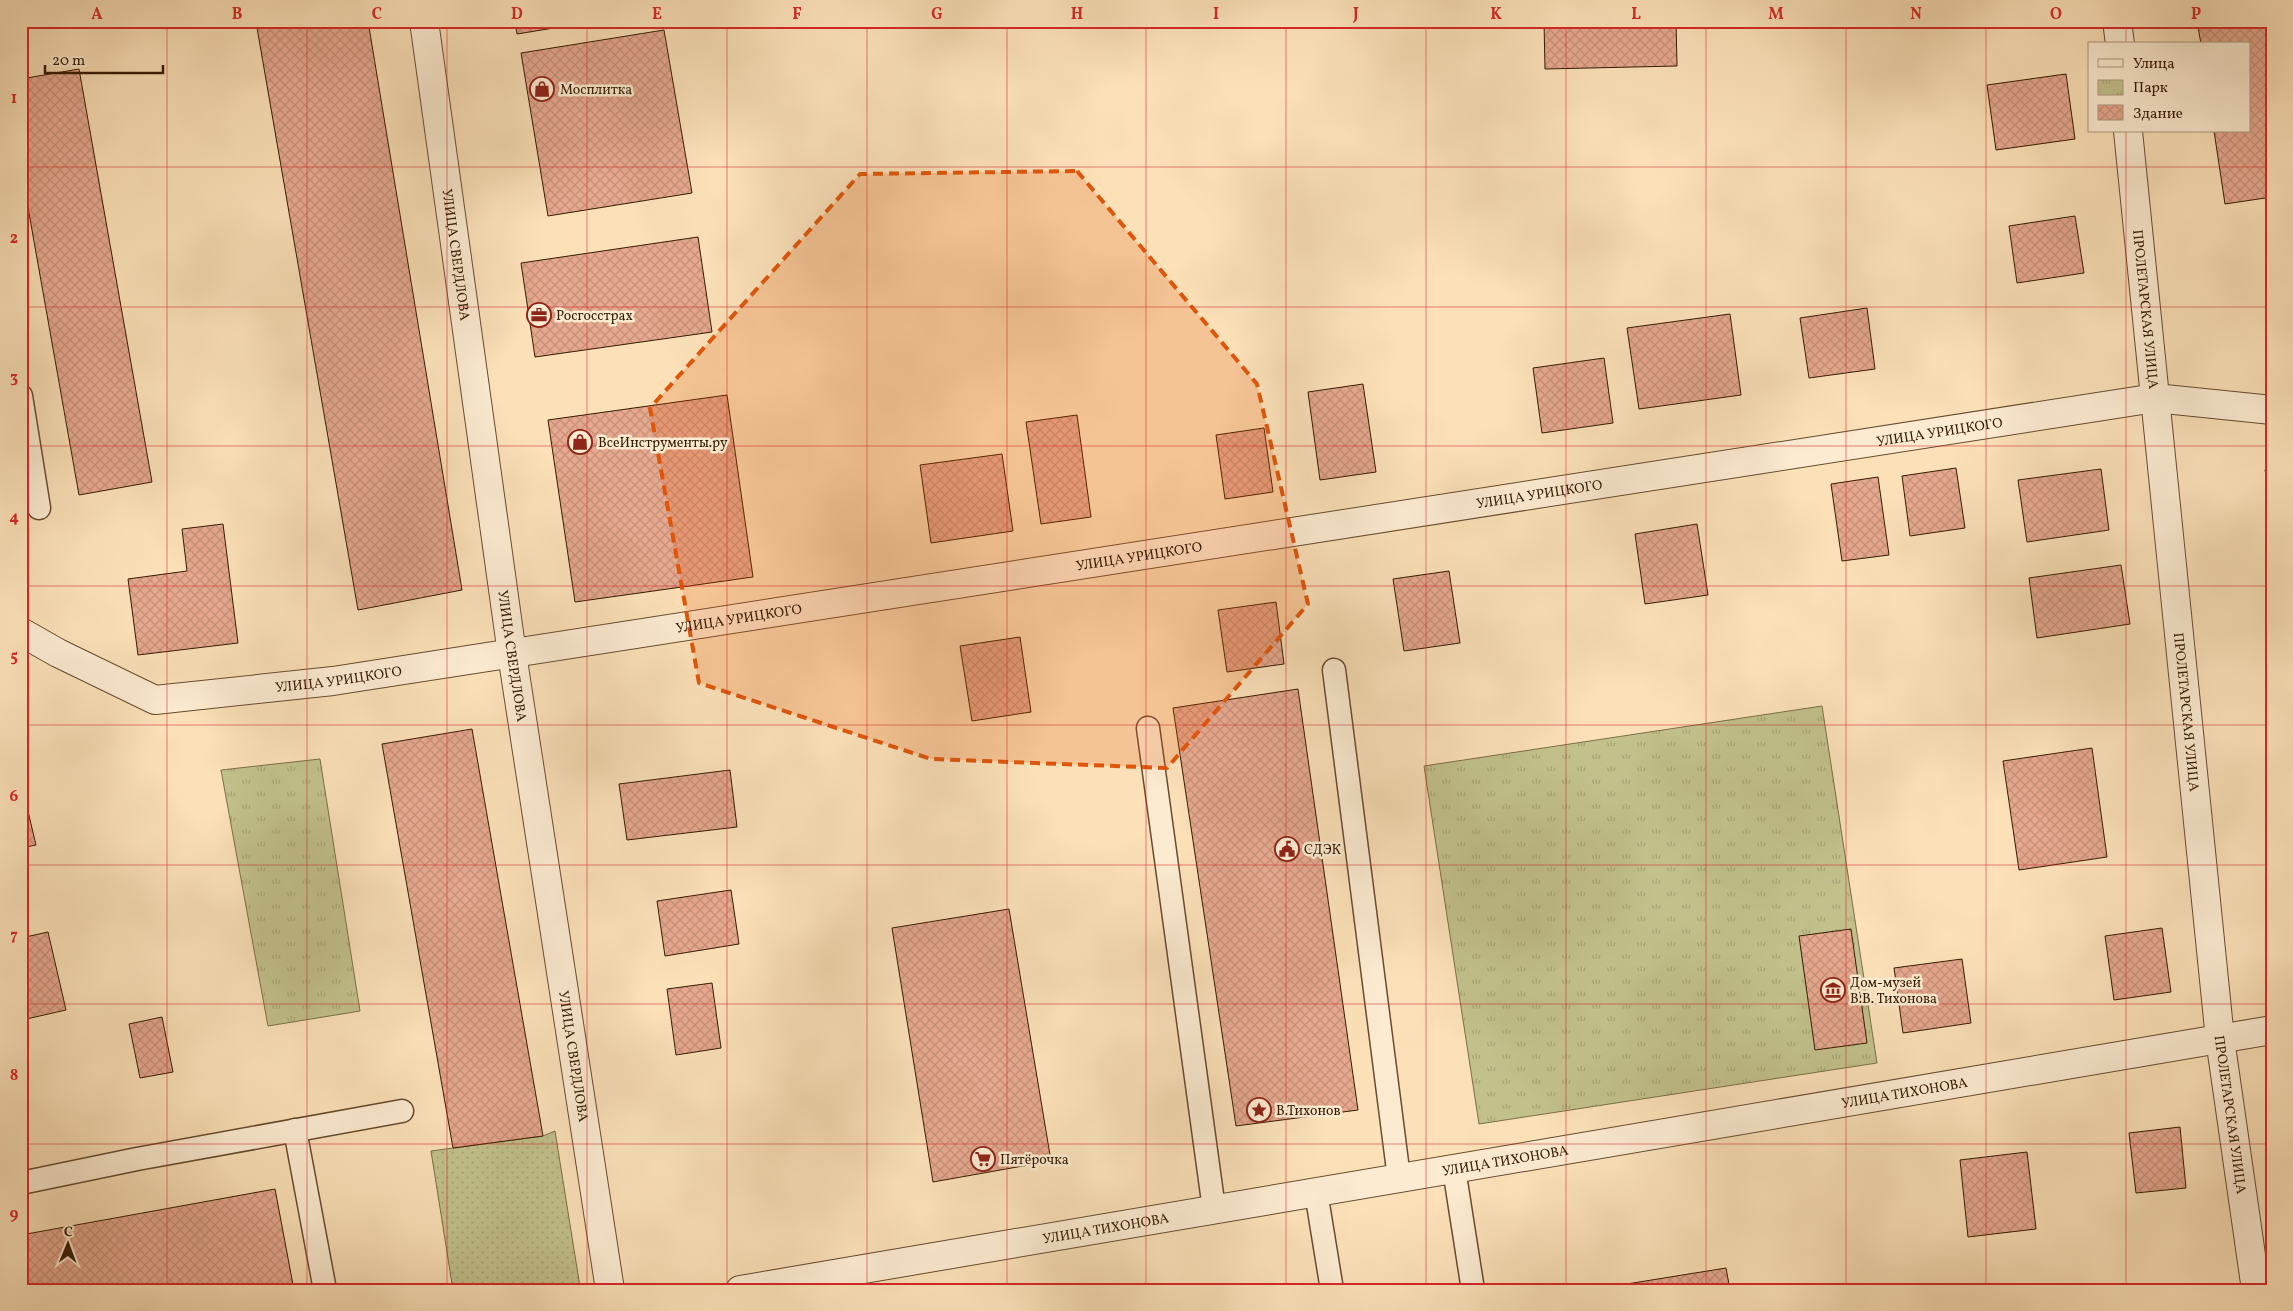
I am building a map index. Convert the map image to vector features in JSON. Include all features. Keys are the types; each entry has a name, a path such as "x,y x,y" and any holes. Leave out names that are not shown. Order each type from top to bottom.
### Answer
{"street":[{"name":"УЛИЦА СВЕРДЛОВА","path":"424,21 512,654 610,1290"},
{"path":"2117,21 2120,42"},
{"name":"ПРОЛЕТАРСКАЯ УЛИЦА","path":"2128,132 2220,1039 2256,1290"},
{"name":"УЛИЦА УРИЦКОГО","path":"21,632 58,653 155,700 334,682 2156,398 2272,410"},
{"name":"УЛИЦА ТИХОНОВА","path":"740,1290 839,1281 1214,1209 2272,1030"}],"lane":[{"path":"21,396 39,508"},
{"path":"1334,670 1399,1178"},
{"path":"1148,728 1214,1209"},
{"path":"21,1183 137,1158 402,1111"},
{"path":"295,1130 325,1290"},
{"path":"1454,1168 1473,1290"},
{"path":"1316,1192 1332,1290"}],"highlighted area":[{"path":"1077,171 1257,384 1308,604 1167,768 931,759 699,683 650,408 860,174"}],"green space":[{"path":"1822,706 1877,1063 1479,1124 1424,766"},
{"path":"320,759 360,1011 268,1026 221,770"},
{"path":"555,1131 580,1287 566,1290 453,1290 431,1151 543,1136"}],"building":[{"path":"368,21 462,590 358,610 256,22"},
{"path":"515,21 597,21 517,34"},
{"path":"1544,21 1676,21 1677,66 1545,69"},
{"path":"2197,21 2272,21 2272,197 2225,204 2214,132 2250,132 2250,42 2201,42"},
{"path":"664,30 692,193 548,216 521,53"},
{"path":"79,69 152,482 79,495 21,168 21,79"},
{"path":"2066,74 2075,139 1996,150 1987,85"},
{"path":"2075,216 2084,273 2017,283 2009,226"},
{"path":"698,237 712,332 535,357 521,263"},
{"path":"1867,308 1875,369 1809,378 1800,318"},
{"path":"1730,314 1741,395 1639,409 1627,328"},
{"path":"1604,358 1613,423 1542,433 1533,368"},
{"path":"1363,384 1376,472 1320,480 1308,392"},
{"path":"727,395 753,577 575,602 548,420"},
{"path":"1077,415 1091,517 1041,524 1026,422"},
{"path":"1264,428 1273,492 1225,499 1216,435"},
{"path":"1002,454 1013,531 931,543 920,465"},
{"path":"1956,468 1965,528 1910,536 1902,476"},
{"path":"2101,469 2109,530 2027,542 2018,480"},
{"path":"2272,469 2272,503 2265,470"},
{"path":"1878,477 1889,555 1842,561 1831,484"},
{"path":"223,524 238,643 138,655 128,579 187,571 182,529"},
{"path":"1697,524 1708,595 1645,604 1635,534"},
{"path":"2121,565 2130,624 2037,638 2029,578"},
{"path":"1449,571 1460,643 1404,651 1393,579"},
{"path":"1276,602 1284,664 1227,672 1218,610"},
{"path":"1020,637 1031,712 972,721 960,646"},
{"path":"1298,689 1358,1110 1236,1126 1173,708"},
{"path":"472,729 543,1136 453,1148 382,744"},
{"path":"2092,748 2107,857 2019,870 2003,761"},
{"path":"730,770 737,827 627,840 619,784"},
{"path":"21,782 36,845 21,848"},
{"path":"731,890 739,944 665,956 657,901"},
{"path":"1009,909 1051,1161 933,1182 892,928"},
{"path":"2162,928 2171,992 2114,1000 2105,936"},
{"name":"Дом-музей В.В. Тихонова","path":"1851,929 1867,1043 1815,1050 1799,936"},
{"path":"48,932 66,1010 22,1020 21,938"},
{"path":"1962,959 1971,1023 1903,1033 1894,968"},
{"path":"712,983 721,1048 676,1055 667,989"},
{"path":"162,1017 173,1072 140,1078 129,1024"},
{"path":"2180,1127 2186,1188 2136,1193 2129,1133"},
{"path":"2027,1152 2036,1229 1968,1237 1960,1160"},
{"path":"275,1189 294,1290 21,1290 21,1235"},
{"path":"1726,1268 1730,1290 1592,1290 1602,1288"}],"place":[{"name":"Мосплитка","path":"542,89"},
{"name":"Росгосстрах","path":"539,315"},
{"name":"ВсеИнструменты.ру","path":"580,442"},
{"name":"СДЭК","path":"1287,849"},
{"name":"Дом-музей В.В. Тихонова","path":"1833,990"},
{"name":"В.Тихонов","path":"1259,1110"},
{"name":"Пятёрочка","path":"983,1159"}]}
